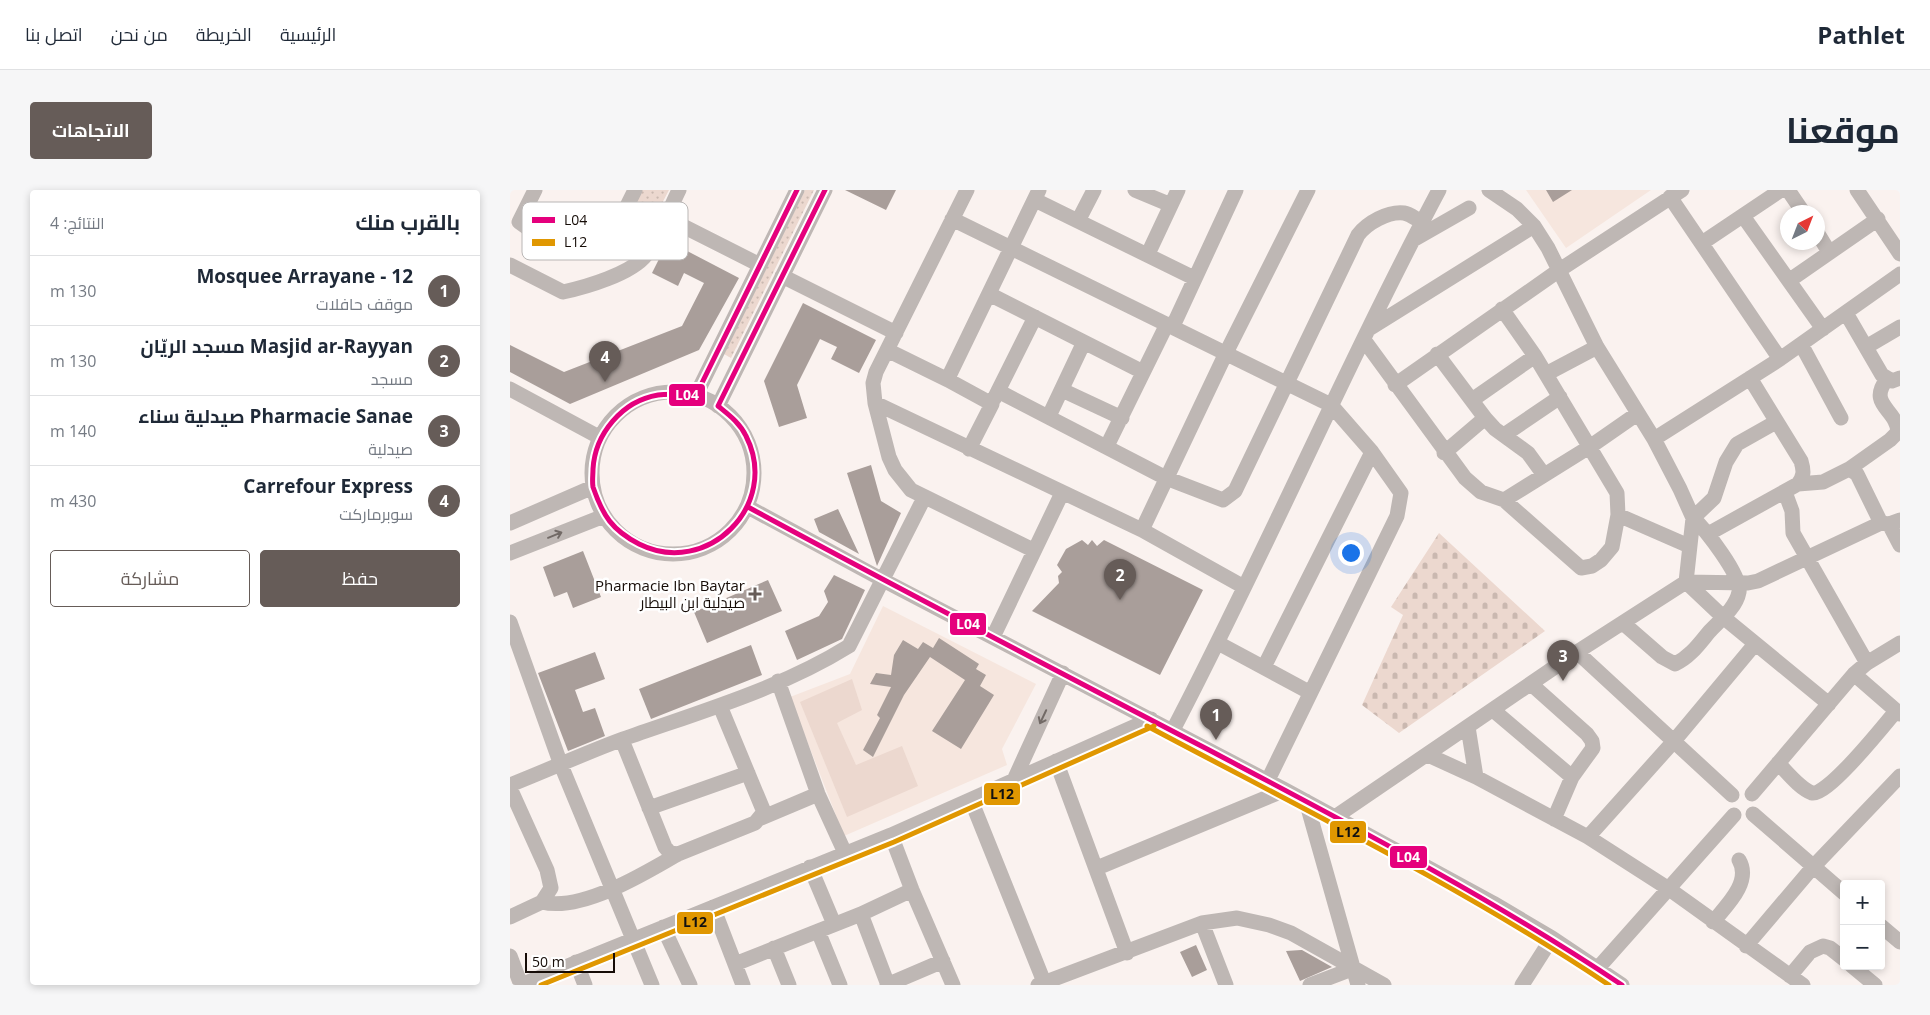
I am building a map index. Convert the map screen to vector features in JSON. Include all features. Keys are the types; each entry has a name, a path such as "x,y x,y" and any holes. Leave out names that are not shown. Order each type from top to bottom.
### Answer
{"street":[{"path":"529,202 535,190"},
{"path":"630,202 636,190"},
{"path":"673,202 679,190"},
{"path":"696,395 797,190"},
{"path":"718,406 825,190"},
{"path":"967,190 887,350 873,383 875,403 889,457 895,470 911,490 1033,550"},
{"path":"1078,221 1094,190"},
{"path":"1135,190 1171,205"},
{"path":"1148,254 1178,190"},
{"path":"1107,446 1143,372 1194,278 1236,190"},
{"path":"1142,530 1226,354 1308,190"},
{"path":"1173,730 1218,643 1331,405 1439,190"},
{"path":"1489,190 1517,209 1534,226 1548,248 1598,347 1637,414 1654,439 1693,518 1708,534 1739,583 1736,600 1723,617 1687,657 1675,664 1662,658 1623,623"},
{"path":"1702,243 1781,190"},
{"path":"1788,190 1798,205"},
{"path":"1857,190 1900,254"},
{"path":"1395,385 1502,309 1676,194 1702,243 1780,359"},
{"path":"948,380 1037,195 1078,221 1194,278"},
{"path":"1413,240 1469,208"},
{"path":"887,350 948,380 1049,416 1166,478 1217,499 1224,500 1235,491 1350,248 1365,226 1396,213 1406,213 1422,222"},
{"path":"1743,216 1823,329"},
{"path":"952,219 1226,354 1286,381 1331,405 1372,452 1401,493 1400,507 1268,780"},
{"path":"1790,280 1878,219"},
{"path":"1367,334 1534,226"},
{"path":"688,229 760,265"},
{"path":"1825,245 1829,252"},
{"path":"510,265 562,292 576,289 636,266 642,260"},
{"path":"1654,439 1780,359 1900,274"},
{"path":"782,276 896,333"},
{"path":"989,294 1143,372"},
{"path":"1367,334 1395,385 1444,453 1471,485 1481,492 1504,500 1581,568 1592,566 1601,560 1612,547 1618,515 1617,493 1535,356 1502,309"},
{"path":"1708,534 1798,484 1823,482 1849,469 1890,440 1898,432 1896,425 1879,397 1880,389 1894,378 1866,348 1846,313"},
{"path":"968,448 1035,317"},
{"path":"1866,348 1900,328"},
{"path":"1049,416 1084,342"},
{"path":"1801,344 1841,418"},
{"path":"1546,374 1598,347"},
{"path":"1437,354 1485,418 1528,453 1544,475"},
{"path":"1472,400 1535,356"},
{"path":"1750,378 1804,470 1798,484"},
{"path":"510,389 599,437"},
{"path":"1062,390 1122,418"},
{"path":"679,392 696,395 718,406 738,424 749,443 754,464 754,486 748,507 734,528 713,544 689,553 663,554 638,546 617,532 604,516 593,487 593,460 599,437 614,417 633,402 655,394 679,392"},
{"path":"1504,435 1560,397"},
{"path":"875,403 1142,530 1244,587"},
{"path":"1504,500 1637,414"},
{"path":"1444,453 1485,418"},
{"path":"1686,582 1693,518 1714,498 1726,462 1737,444 1776,422"},
{"path":"1264,667 1372,452"},
{"path":"1849,469 1857,474 1890,522 1900,545"},
{"path":"510,524 593,487"},
{"path":"1785,492 1792,511 1793,533 1867,663"},
{"path":"993,637 1033,550 1062,493"},
{"path":"510,917 542,902 549,894 551,881 510,787 622,740 720,706 829,658 849,646 924,498"},
{"path":"748,507 883,580 1268,780 1552,938 1598,968 1618,984"},
{"path":"1618,515 1689,546"},
{"path":"510,553 604,516"},
{"path":"1335,817 1577,652 1686,582 1739,583 1758,581 1890,522"},
{"path":"1686,582 1723,617 1829,704"},
{"path":"510,622 516,654 652,985"},
{"path":"1218,643 1309,692"},
{"path":"1752,794 1854,674 1867,663 1900,643"},
{"path":"1588,837 1674,741 1755,644"},
{"path":"1577,652 1732,795"},
{"path":"1014,780 1063,673"},
{"path":"1778,762 1807,790 1820,793 1837,778 1898,713 1854,674"},
{"path":"778,681 818,794 845,853"},
{"path":"1531,684 1592,741 1594,748 1572,777 1554,819"},
{"path":"720,706 764,812 762,818"},
{"path":"1493,710 1572,777"},
{"path":"510,956 521,985 891,835 1151,719"},
{"path":"1468,727 1476,777"},
{"path":"622,740 667,851 678,854"},
{"path":"1428,755 1476,777 1588,837 1669,889 1802,985"},
{"path":"1056,761 1127,953"},
{"path":"649,808 748,773"},
{"path":"1746,946 1813,867 1900,776"},
{"path":"1097,868 1285,790"},
{"path":"1746,790 1752,794 1756,800 1757,808 1753,814 1744,818 1734,815 1729,806 1732,795 1738,791 1746,790"},
{"path":"542,902 560,904 575,902 612,888 678,854 755,823 762,818 818,794"},
{"path":"972,800 1041,984 1202,923 1237,918 1269,925 1291,933 1352,969 1384,985"},
{"path":"1306,801 1358,985"},
{"path":"1753,814 1840,890"},
{"path":"1598,968 1734,815"},
{"path":"891,835 912,890 953,985"},
{"path":"1713,922 1741,883 1743,870 1739,860"},
{"path":"810,867 834,924"},
{"path":"735,964 861,914 912,890"},
{"path":"713,907 743,985"},
{"path":"861,914 893,984 943,962"},
{"path":"1202,923 1226,985"},
{"path":"663,927 690,985"},
{"path":"1885,929 1900,942"},
{"path":"818,931 840,985"},
{"path":"1522,985 1552,938"},
{"path":"1790,976 1810,952 1823,946 1830,948 1840,956"},
{"path":"774,948 790,985"},
{"path":"576,962 585,985"},
{"path":"1310,985 1352,969"},
{"path":"1857,970 1875,985"}],"shaded area":[{"path":"1526,190 1651,190 1566,248"},
{"path":"883,606 1036,684 1002,749 1007,765 844,836 790,697 850,674"}],"green space":[{"path":"642,190 669,190 663,202 636,202"},
{"path":"805,190 814,190 731,358 724,354"},
{"path":"1439,533 1545,631 1399,733 1362,705 1403,615 1391,607"},
{"path":"852,679 862,710 837,723 856,765 902,746 918,786 847,817 800,702"}],"building":[{"path":"845,190 896,190 886,210"},
{"path":"1546,190 1572,190 1553,202"},
{"path":"688,251 739,278 699,350 570,404 510,372 510,345 564,372 682,326 704,283 684,273 678,286 652,273 658,260 688,260"},
{"path":"803,303 876,340 859,373 831,359 837,347 820,339 797,385 807,418 779,427 764,381"},
{"path":"871,465 881,501 901,513 877,566 847,473"},
{"path":"838,509 859,554 819,532 814,519"},
{"path":"1082,540 1088,545 1092,540 1097,546 1104,540 1203,590 1160,675 1032,611 1059,583 1058,576 1062,572 1057,565 1066,549"},
{"path":"583,551 601,597 573,608 567,592 554,597 543,567"},
{"path":"834,575 865,590 842,639 797,660 785,631 819,616 828,602 824,591"},
{"path":"768,580 782,611 707,643 694,612"},
{"path":"939,638 979,664 976,669 986,675 980,686 994,695 961,749 932,731 965,680 930,657 904,695 873,757 863,750 880,718 877,715 891,687 870,684 876,673 891,675 894,655 903,640 918,649 923,642 933,648"},
{"path":"751,645 762,675 651,719 639,689"},
{"path":"595,652 605,679 575,690 583,712 595,708 605,736 568,751 538,673"},
{"path":"1196,945 1207,970 1192,977 1180,952"},
{"path":"1302,950 1332,967 1300,981 1286,951"}],"transit line":[{"name":"L04","path":"797,190 696,395 658,395 645,398 633,404 613,421 599,444 593,469 593,487 610,521 622,533 639,544 665,552 689,551 712,543 731,529 745,509 754,487 754,462 744,431 718,406 825,190"},
{"name":"L04","path":"748,507 1419,862 1470,891 1622,985"},
{"name":"L12","path":"1147,726 1439,882 1497,915 1609,985"},
{"name":"L12","path":"541,985 894,842 1154,726"}],"place":[{"name":"Carrefour Express","path":"605,382"},
{"name":"Pharmacie Ibn Baytar صيدلية ابن البيطار","path":"755,594"},
{"name":"Masjid ar-Rayyan مسجد الريّان","path":"1120,600"},
{"name":"Pharmacie Sanae صيدلية سناء","path":"1563,681"},
{"name":"12 - Mosquee Arrayane","path":"1216,740"}]}
